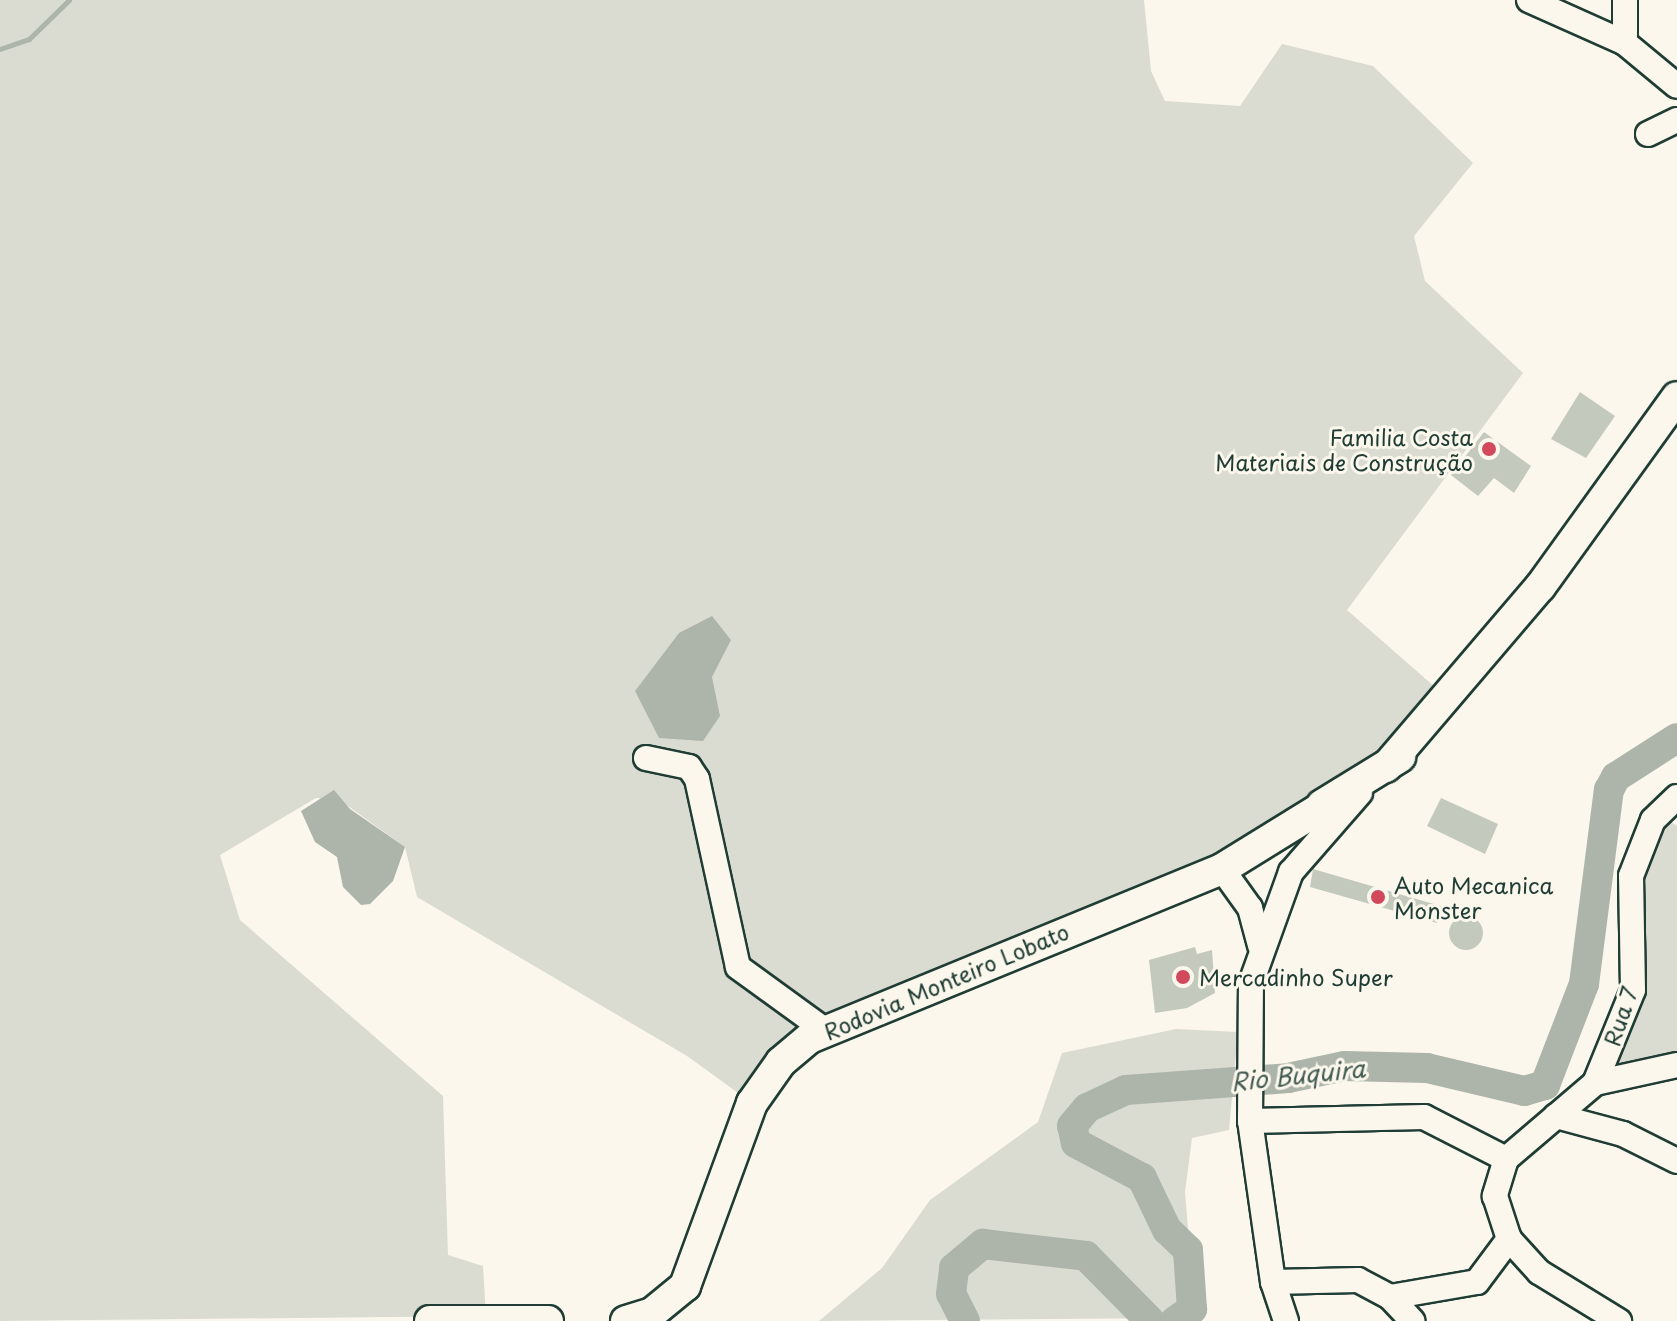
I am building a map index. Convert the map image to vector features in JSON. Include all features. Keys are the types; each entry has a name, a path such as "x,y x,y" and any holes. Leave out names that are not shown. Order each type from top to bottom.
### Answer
{"main road":[{"name":"Rodovia Monteiro Lobato","path":"626,1321 652,1313 685,1286 752,1103 781,1062 826,1031 1222,869 1273,841 1386,767 1540,587 1677,397"},
{"path":"430,1321 548,1321"}],"street":[{"path":"1529,0 1625,43 1677,86"},
{"path":"1625,0 1625,43"},
{"path":"1648,134 1677,120"},
{"path":"646,758 689,767 697,779 738,967 826,1031"},
{"path":"1260,946 1312,841 1386,767"},
{"name":"Rua 7","path":"1506,1159 1595,1083 1633,990 1631,876 1673,807"},
{"path":"1222,869 1250,908 1260,946 1252,1034 1250,1121 1273,1282 1286,1321"},
{"path":"1595,1083 1677,1065"},
{"path":"1556,1116 1623,1134 1677,1161"},
{"path":"1250,1121 1424,1117 1506,1159 1495,1196 1509,1239 1539,1272 1619,1321"},
{"path":"1390,1297 1477,1282 1509,1239"},
{"path":"1273,1282 1344,1278 1390,1297 1412,1321"}],"shaded area":[{"path":"0,0 1144,0 1151,71 1165,101 1240,106 1282,44 1373,66 1473,163 1414,236 1425,281 1523,373 1347,610 1444,695 1386,767 1290,822 810,1038 752,1103 687,1056 417,897 405,847 341,801 316,798 220,855 240,920 443,1096 448,1255 483,1266 486,1316 0,1321"},
{"path":"712,616 731,640 712,677 720,716 703,741 659,738 635,691 679,633"},
{"path":"334,790 350,809 405,847 393,881 370,904 361,905 343,887 337,857 315,842 301,811"},
{"path":"1665,818 1677,826 1677,1065 1604,1080 1642,873"},
{"path":"1176,1029 1238,1032 1229,1130 1192,1138 1185,1192 1192,1277 1182,1318 819,1321 882,1268 930,1200 1038,1122 1062,1053"}],"building":[{"path":"1580,392 1615,416 1586,458 1551,439"},
{"name":"Familia Costa Materiais de Construção","path":"1484,432 1531,466 1514,493 1494,478 1478,496 1451,475"},
{"path":"1441,798 1498,824 1485,854 1427,826"},
{"name":"Auto Mecanica Monster","path":"1313,869 1444,907 1437,923 1310,887"},
{"path":"1466,916 1478,921 1483,933 1478,945 1466,950 1454,945 1449,933 1454,921"},
{"name":"Mercadinho Super","path":"1195,947 1197,954 1212,950 1215,993 1187,1008 1155,1013 1149,960"}],"waterway":[{"path":"0,49 29,39 69,0"},
{"name":"Rio Buquira","path":"1175,1321 1192,1309 1188,1250 1167,1230 1142,1178 1076,1143 1072,1126 1087,1108 1126,1090 1288,1078 1345,1066 1427,1068 1524,1091 1545,1085 1584,984 1609,790 1616,777 1677,738"},
{"name":"Rio Buquira","path":"965,1321 951,1294 954,1268 983,1244 1086,1256 1150,1321"}],"place":[{"name":"Familia Costa Materiais de Construção","path":"1489,449"},
{"name":"Auto Mecanica Monster","path":"1378,897"},
{"name":"Mercadinho Super","path":"1183,977"}]}
